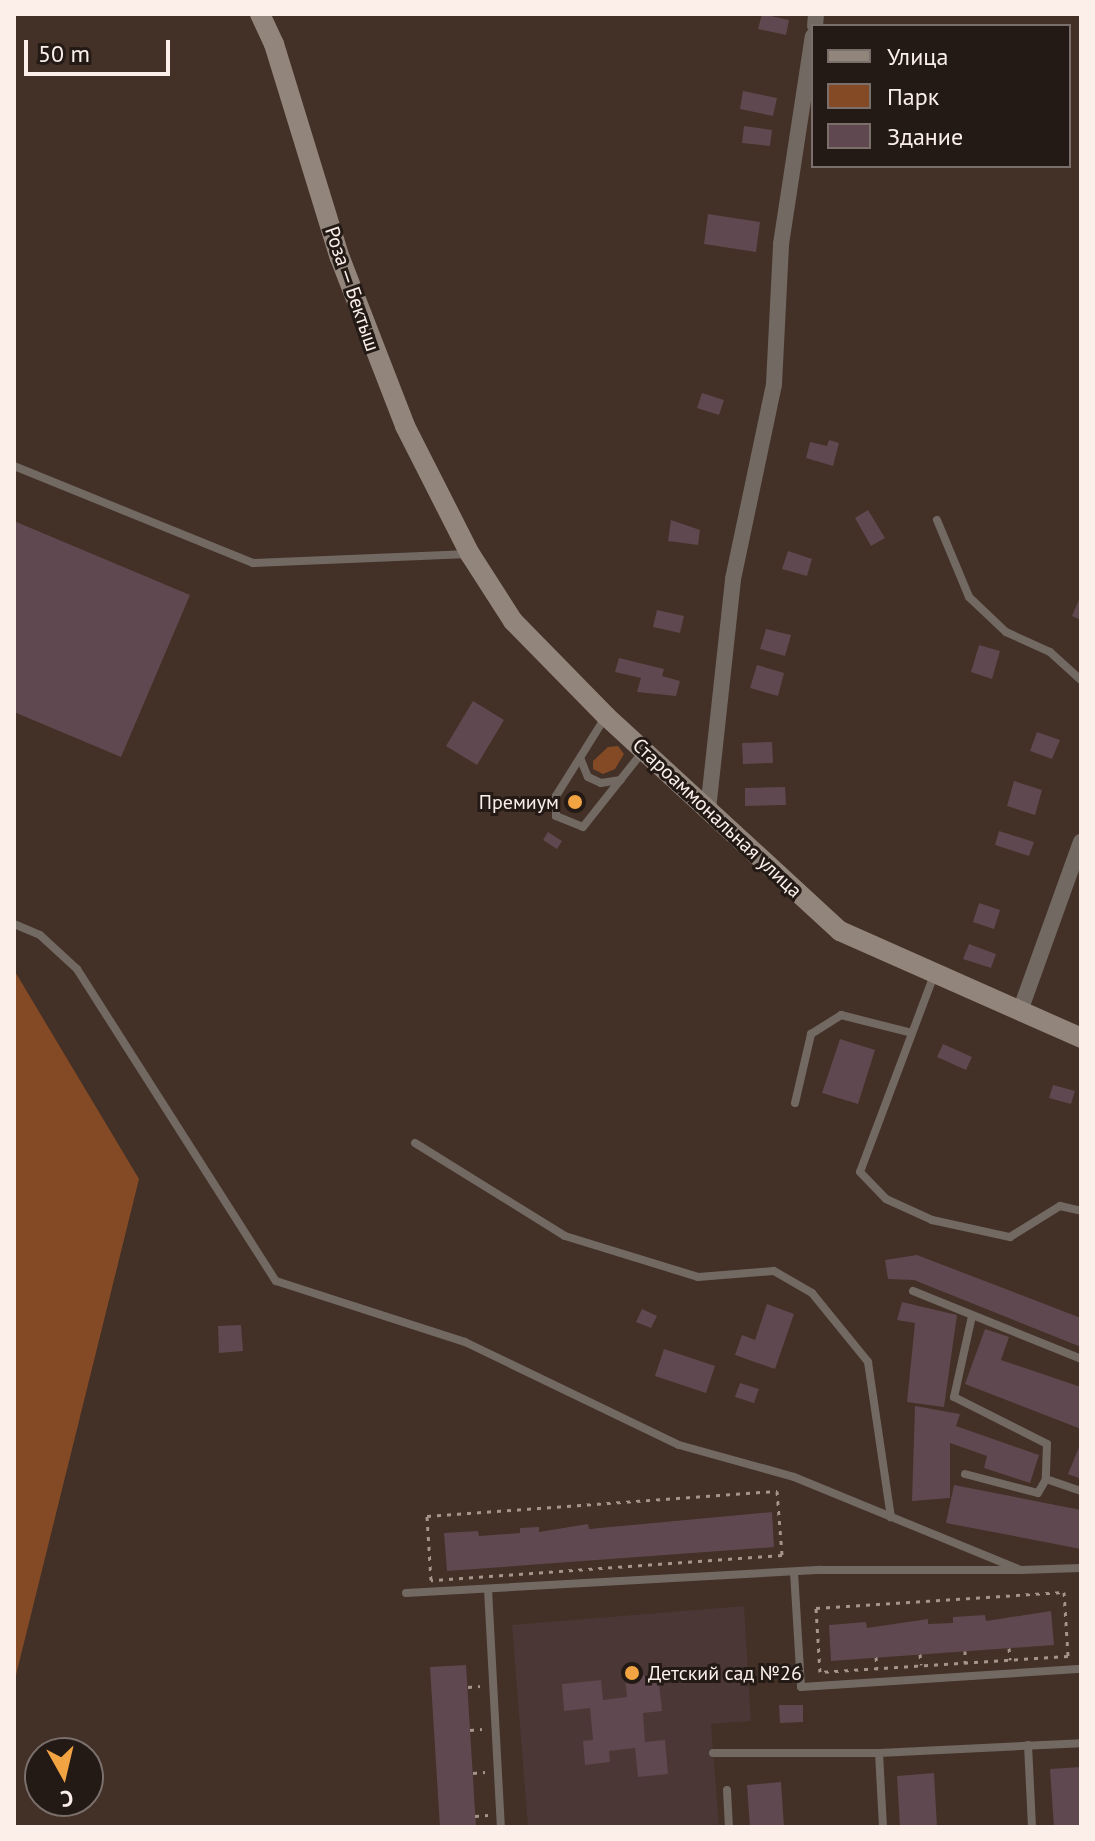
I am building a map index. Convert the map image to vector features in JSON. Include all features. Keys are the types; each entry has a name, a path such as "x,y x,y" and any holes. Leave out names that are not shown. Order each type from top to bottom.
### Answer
{"street":[{"name":"Роза — Бектыш","path":"260,14 274,44 370,342 405,426 470,554"},
{"path":"708,810 733,579 774,384 781,244 811,49"},
{"name":"Староаммональная улица","path":"470,554 513,621 606,716 840,931 1081,1038"},
{"path":"1020,1011 1081,842"}],"lane":[{"path":"14,466 253,563 470,554"},
{"path":"937,520 969,597 1006,632 1050,652 1081,680"},
{"path":"606,716 556,796 556,816 565,823 583,827 644,750"},
{"path":"582,756 580,768 588,777 601,783 621,780"},
{"path":"14,924 40,935 77,969 276,1281 465,1342 679,1445 794,1477 1021,1570"},
{"path":"935,973 860,1172 886,1199 932,1220 1010,1237 1060,1206 1081,1211"},
{"path":"795,1103 811,1034 841,1015 912,1033"},
{"path":"415,1143 565,1236 698,1277 774,1271 812,1293 868,1362 891,1517"},
{"path":"913,1291 1081,1359"},
{"path":"965,1474 1038,1493 1046,1479 1047,1444 954,1397 972,1316"},
{"path":"1046,1479 1081,1491"},
{"path":"406,1593 794,1572 1081,1568"},
{"path":"794,1572 801,1687 1081,1669"},
{"path":"488,1589 501,1827"},
{"path":"713,1753 879,1753 1081,1743"},
{"path":"1028,1745 1032,1827"},
{"path":"879,1753 883,1827"},
{"path":"727,1790 729,1827"}],"path":[{"path":"777,1491 782,1555 682,1562 431,1580 427,1516 777,1491"},
{"path":"727,1551 728,1559"},
{"path":"681,1554 682,1562"},
{"path":"634,1557 635,1566"},
{"path":"587,1561 588,1569"},
{"path":"540,1564 542,1572"},
{"path":"494,1567 495,1575"},
{"path":"1064,1592 1068,1656 1010,1660 820,1672 816,1608 1064,1592"},
{"path":"1009,1648 1010,1660"},
{"path":"965,1651 965,1663"},
{"path":"920,1654 921,1665"},
{"path":"876,1657 877,1668"}],"shaded area":[{"name":"Детский сад №26","path":"744,1606 751,1721 711,1724 719,1827 528,1827 512,1625"}],"green space":[{"path":"618,746 624,754 615,769 603,774 593,769 593,761 608,747"},
{"path":"14,970 139,1179 14,1683"}],"building":[{"path":"762,14 789,20 786,35 758,29"},
{"path":"743,91 777,98 773,116 740,109"},
{"path":"744,126 772,130 770,146 742,143"},
{"path":"708,214 760,222 756,252 704,244"},
{"path":"702,393 724,400 719,415 697,408"},
{"path":"829,440 839,443 833,466 806,458 810,442 827,446"},
{"path":"868,510 885,538 871,546 855,518"},
{"path":"671,520 700,530 698,545 668,541"},
{"path":"14,521 190,595 121,757 14,712"},
{"path":"788,551 812,559 807,576 782,569"},
{"path":"1081,595 1081,620 1072,616"},
{"path":"657,610 684,616 680,633 653,627"},
{"path":"766,629 791,635 785,656 760,649"},
{"path":"979,645 1000,651 992,679 971,672"},
{"path":"619,658 664,669 662,676 680,681 676,696 637,692 641,678 615,672"},
{"path":"757,665 784,673 778,696 750,688"},
{"path":"473,701 504,720 477,765 446,746"},
{"path":"1037,732 1060,740 1052,759 1030,751"},
{"path":"772,742 773,763 743,764 742,743"},
{"path":"1014,781 1042,790 1035,815 1007,806"},
{"path":"785,787 786,805 745,806 745,788"},
{"path":"573,794 585,802 581,810 568,801"},
{"path":"999,831 1034,842 1029,856 995,845"},
{"path":"548,832 562,841 557,849 543,840"},
{"path":"979,903 1000,910 994,929 973,922"},
{"path":"969,944 996,954 991,968 963,959"},
{"path":"840,1039 875,1050 858,1104 822,1093"},
{"path":"943,1044 972,1057 966,1070 937,1057"},
{"path":"1053,1085 1075,1091 1071,1104 1049,1098"},
{"path":"917,1255 1081,1318 1081,1347 914,1280 888,1279 885,1260"},
{"path":"902,1302 957,1315 944,1407 907,1402 915,1323 897,1320"},
{"path":"767,1304 794,1314 775,1369 735,1355 742,1335 755,1340"},
{"path":"642,1309 657,1316 651,1328 636,1322"},
{"path":"241,1325 243,1351 219,1353 218,1326"},
{"path":"985,1329 1009,1337 1001,1360 1081,1387 1081,1429 965,1384"},
{"path":"664,1349 715,1366 706,1393 655,1376"},
{"path":"740,1383 759,1389 754,1403 735,1397"},
{"path":"915,1406 960,1414 956,1426 1039,1455 1030,1483 984,1468 987,1456 950,1443 950,1498 912,1501"},
{"path":"1081,1442 1081,1479 1068,1474"},
{"path":"954,1485 1081,1510 1081,1549 946,1523"},
{"path":"772,1512 774,1547 447,1571 444,1533 478,1531 479,1536 520,1533 520,1528 539,1527 539,1532 588,1524 589,1529"},
{"path":"1051,1611 1054,1645 831,1661 829,1625 866,1622 867,1628 928,1619 928,1624 953,1623 953,1617 985,1615 986,1621"},
{"path":"466,1665 476,1827 440,1827 430,1667"},
{"path":"658,1674 662,1711 643,1713 645,1742 665,1740 668,1774 638,1777 635,1748 609,1751 610,1762 585,1765 583,1741 593,1740 590,1708 564,1711 562,1684 601,1680 603,1700 627,1697 625,1677"},
{"path":"779,1705 803,1705 803,1722 780,1723"},
{"path":"1081,1767 1081,1827 1054,1827 1050,1769"},
{"path":"934,1773 937,1827 900,1827 897,1776"},
{"path":"781,1782 784,1827 750,1827 747,1785"}],"place":[{"name":"Премиум","path":"575,802"},
{"name":"Детский сад №26","path":"632,1673"}]}
